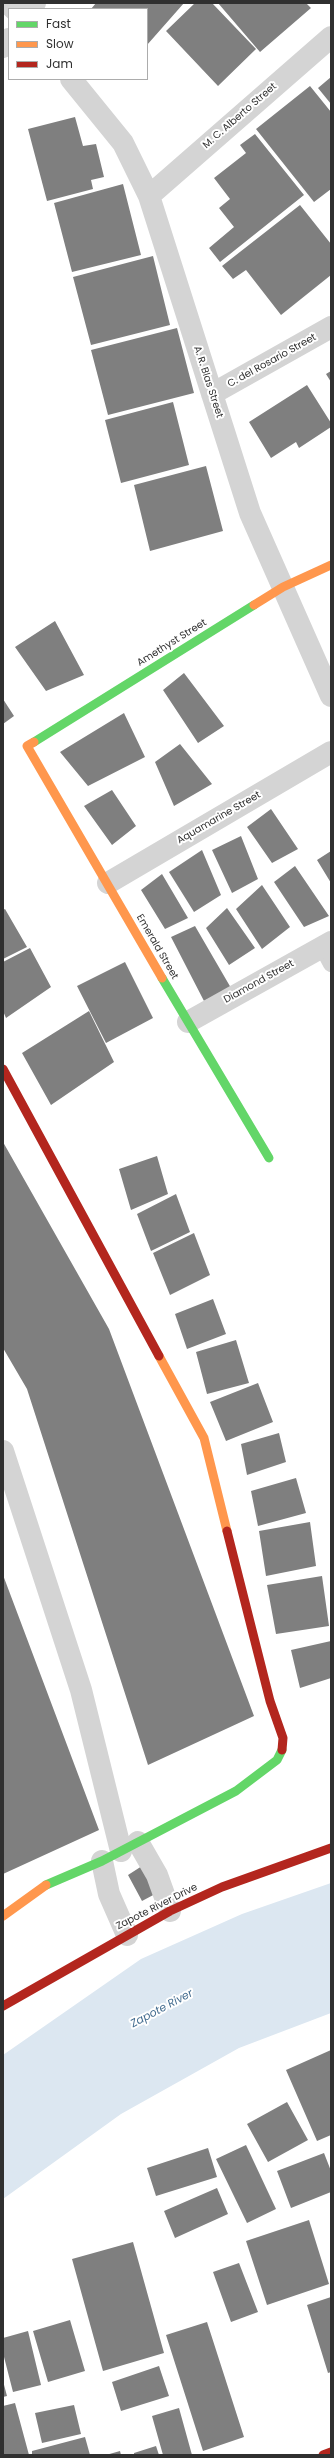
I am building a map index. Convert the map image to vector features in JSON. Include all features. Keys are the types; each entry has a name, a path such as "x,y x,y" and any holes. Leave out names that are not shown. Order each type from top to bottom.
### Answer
{"street":[{"name":"M. C. Alberto Street","path":"149,196 331,37"},
{"name":"A. R. Blas Street","path":"72,80 123,143 149,196 250,513 331,696"},
{"name":"C. del Rosario Street","path":"212,394 331,327"},
{"name":"Amethyst Street","path":"28,746 283,587 331,564"},
{"name":"Emerald Street","path":"28,746 188,1022 269,1158"},
{"name":"Aquamarine Street","path":"108,883 331,752"},
{"name":"Diamond Street","path":"188,1022 328,951"},
{"path":"3,1069 204,1438 270,1700 283,1738 282,1750 277,1760 236,1791 120,1851 52,1882 3,1916"},
{"path":"3,1451 81,1690 120,1851 109,1894 127,1935"},
{"name":"Zapote River Drive","path":"3,2006 170,1911 222,1887 331,1848"},
{"path":"120,1851 157,1875 170,1911"},
{"path":"323,2455 331,2452"}],"water":[{"name":"Zapote River","path":"331,1883 331,2013 239,2048 121,2114 3,2199 3,2055 141,1959 242,1914"}],"building":[{"path":"96,3 184,3 148,44 148,8 92,8"},
{"path":"195,3 212,3 256,49 218,86 166,31"},
{"path":"218,3 306,3 311,8 260,52"},
{"path":"331,77 331,104 318,88"},
{"path":"310,86 331,112 331,189 314,202 256,129"},
{"path":"75,117 83,146 96,144 104,177 91,180 93,189 47,201 28,129"},
{"path":"255,134 304,195 220,262 209,248 234,227 219,208 230,199 214,178 246,153 240,145"},
{"path":"123,184 141,255 72,272 54,203"},
{"path":"300,205 331,244 331,275 281,315 246,270 233,279 222,266"},
{"path":"153,256 170,325 91,345 73,277"},
{"path":"177,328 194,393 108,415 91,350"},
{"path":"331,371 331,382 326,374"},
{"path":"307,385 331,423 331,427 299,448 296,442 271,458 249,422"},
{"path":"173,402 189,465 121,483 105,420"},
{"path":"206,466 223,531 150,551 134,485"},
{"path":"55,621 84,675 46,691 15,647"},
{"path":"184,673 224,726 198,743 163,690"},
{"path":"3,699 14,716 3,724"},
{"path":"124,713 145,757 88,786 60,752"},
{"path":"180,744 212,784 174,806 155,762"},
{"path":"112,790 136,826 112,845 84,806"},
{"path":"271,809 298,849 272,863 247,827"},
{"path":"241,836 258,879 232,893 212,850"},
{"path":"202,850 221,895 194,912 169,872"},
{"path":"331,851 331,883 317,860"},
{"path":"295,866 329,916 304,927 274,882"},
{"path":"162,874 188,918 165,929 141,890"},
{"path":"262,885 290,927 262,949 236,909"},
{"path":"227,908 255,948 229,965 206,928"},
{"path":"5,909 27,947 3,959 3,910"},
{"path":"195,926 231,988 204,1001 171,937"},
{"path":"30,948 51,987 6,1018 3,1011 3,962"},
{"path":"125,962 153,1018 106,1043 77,986"},
{"path":"89,1011 114,1062 51,1105 22,1053"},
{"path":"3,1142 109,1329 254,1716 148,1765 27,1389 3,1348"},
{"path":"157,1156 168,1194 131,1210 119,1169"},
{"path":"176,1194 190,1232 151,1251 137,1214"},
{"path":"194,1233 210,1275 170,1295 153,1253"},
{"path":"213,1299 226,1334 187,1349 175,1314"},
{"path":"236,1340 249,1383 207,1394 196,1352"},
{"path":"258,1383 273,1422 226,1441 210,1402"},
{"path":"279,1433 286,1462 247,1475 241,1444"},
{"path":"296,1478 306,1513 258,1526 251,1491"},
{"path":"310,1522 316,1566 266,1576 259,1531"},
{"path":"3,1575 99,1830 3,1874"},
{"path":"322,1576 329,1626 276,1634 267,1585"},
{"path":"331,1641 331,1678 300,1688 291,1650"},
{"path":"142,1866 157,1893 142,1901 128,1875"},
{"path":"331,2050 331,2135 317,2141 286,2070"},
{"path":"287,2102 308,2140 268,2162 247,2124"},
{"path":"246,2145 276,2209 247,2223 216,2159"},
{"path":"208,2148 217,2177 156,2196 147,2168"},
{"path":"324,2153 331,2171 331,2192 291,2208 277,2171"},
{"path":"217,2188 228,2214 175,2238 164,2211"},
{"path":"309,2220 329,2284 267,2305 246,2241"},
{"path":"133,2242 164,2353 103,2371 72,2259"},
{"path":"239,2263 258,2312 231,2322 213,2272"},
{"path":"331,2297 331,2372 328,2373 307,2305"},
{"path":"70,2320 85,2371 48,2382 33,2331"},
{"path":"207,2322 244,2437 203,2451 166,2335"},
{"path":"28,2331 41,2385 13,2392 3,2353 3,2338"},
{"path":"159,2366 169,2396 121,2411 112,2382"},
{"path":"3,2381 7,2396 3,2397"},
{"path":"15,2403 29,2455 3,2455 3,2406"},
{"path":"74,2405 81,2434 42,2443 35,2413"},
{"path":"179,2408 192,2455 163,2455 152,2416"},
{"path":"85,2437 90,2455 32,2455 32,2451"},
{"path":"156,2446 159,2455 134,2455 134,2453"},
{"path":"120,2451 121,2455 106,2455"}],"traffic: fast":[{"path":"34,742 254,605"},
{"path":"162,978 269,1158"},
{"path":"46,1885 102,1861 236,1791 277,1760 282,1750"}],"traffic: slow":[{"path":"254,605 283,587 331,565"},
{"path":"34,742 27,746 162,978"},
{"path":"159,1356 204,1438 227,1531"},
{"path":"3,1916 46,1885"}],"traffic: jam":[{"path":"3,1069 159,1356"},
{"path":"227,1531 270,1701 283,1738 282,1750"},
{"path":"3,2006 170,1911 222,1887 331,1848"},
{"path":"323,2455 331,2452"}]}
